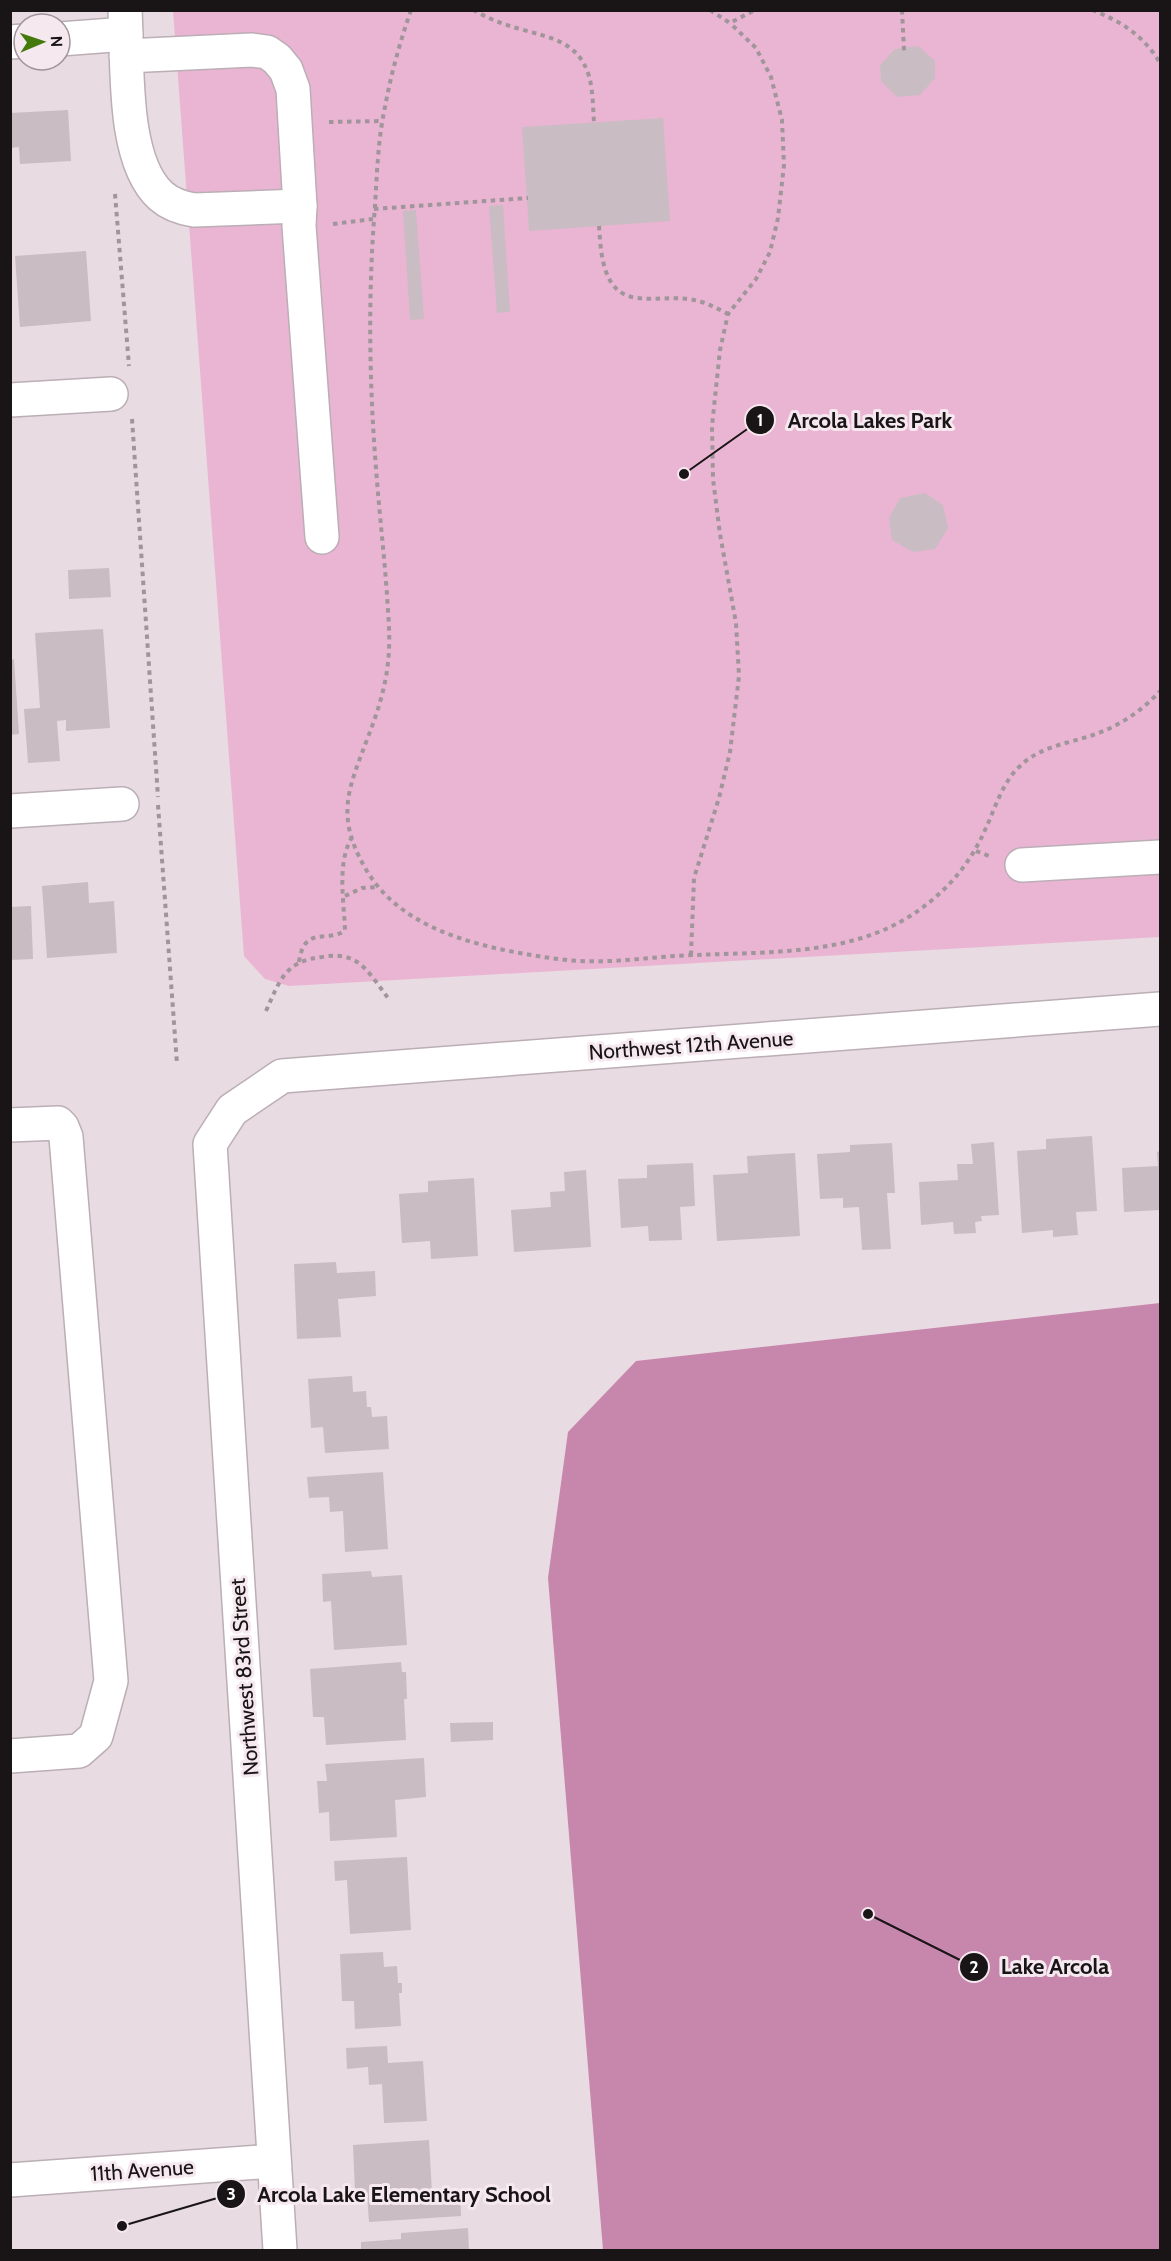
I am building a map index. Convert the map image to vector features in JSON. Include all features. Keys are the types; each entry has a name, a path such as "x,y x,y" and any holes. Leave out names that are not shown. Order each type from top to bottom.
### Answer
{"street":[{"path":"72,38 126,34 267,52 278,59 286,70 293,89 300,206 299,226 322,537"},
{"path":"126,34 132,133 137,158 146,177 161,196 178,207 194,210 300,206"},
{"path":"10,400 124,394"},
{"path":"10,811 122,804"},
{"path":"1022,865 1161,857"},
{"name":"Northwest 12th Avenue","path":"232,1110 282,1076 1161,1009"},
{"name":"Northwest 83rd Street","path":"232,1110 210,1144 280,2250"},
{"path":"10,1125 58,1123 66,1137 111,1681 96,1736 79,1751 10,1756"},
{"name":"11th Avenue","path":"10,2180 274,2161"}],"path":[{"path":"411,10 393,68 383,121 374,209 370,399 384,555 389,652 382,695 350,787 347,813 351,838 378,888 405,912 439,931 483,946 562,960 581,961 797,950 843,942 896,924 922,908 959,873 976,851 1005,788 1017,769 1033,755 1052,746 1094,735 1123,721 1161,691"},
{"path":"473,10 503,24 556,39 568,45 584,63 588,74 594,123"},
{"path":"691,955 691,906 694,878 730,752 738,676 737,631 717,513 712,448 720,350 728,314 756,279 770,252 778,218 784,165 782,120 771,77 756,48 730,23 710,10"},
{"path":"730,23 755,10"},
{"path":"902,10 904,51"},
{"path":"1092,10 1135,32 1146,42 1161,63"},
{"path":"321,122 383,121"},
{"path":"114,189 118,215 124,394 177,1065"},
{"path":"374,209 528,198"},
{"path":"341,224 374,219"},
{"path":"599,226 604,268 609,280 626,295 642,298 688,299 707,303 728,314"},
{"path":"299,962 300,950 307,942 321,935 341,934 345,930 345,861 346,847 351,838"},
{"path":"344,896 362,888 378,888"},
{"path":"266,1011 278,985 290,969 299,962 325,956 354,960 363,967 388,998"}],"shaded area":[{"path":"173,11 1160,11 1160,937 289,986 265,979 244,956"},
{"path":"1160,1303 1160,2250 603,2250 548,1578 568,1432 636,1361"}],"building":[{"path":"918,46 935,61 935,78 920,95 897,97 881,81 880,65 895,49"},
{"path":"68,110 71,161 20,164 19,147 11,148 10,113"},
{"path":"663,118 670,221 529,231 522,127"},
{"path":"503,205 510,312 497,313 489,206"},
{"path":"416,210 424,319 410,320 403,211"},
{"path":"86,251 91,321 20,327 15,256"},
{"path":"925,493 943,505 948,528 935,549 913,552 892,540 889,518 900,498"},
{"path":"109,568 111,597 69,599 68,570"},
{"path":"103,629 110,728 66,731 66,720 57,721 60,761 28,763 24,709 40,708 35,633"},
{"path":"14,659 19,734 10,735 10,660"},
{"path":"88,882 89,903 114,901 117,953 47,958 42,886"},
{"path":"31,906 33,959 10,960 10,907"},
{"path":"1092,1136 1097,1211 1076,1212 1078,1235 1053,1237 1053,1230 1022,1233 1017,1151 1046,1149 1046,1139"},
{"path":"994,1142 999,1215 981,1216 982,1221 975,1222 976,1233 954,1234 953,1222 921,1225 919,1182 958,1180 957,1164 973,1164 971,1144"},
{"path":"892,1143 895,1193 887,1193 891,1249 862,1250 859,1207 843,1208 843,1198 820,1199 817,1154 850,1152 850,1145"},
{"path":"1160,1151 1160,1210 1124,1212 1122,1168 1158,1166 1157,1152"},
{"path":"795,1153 800,1236 717,1241 713,1175 748,1173 747,1156"},
{"path":"693,1163 695,1206 680,1207 682,1240 649,1241 648,1226 621,1228 618,1179 647,1178 647,1165"},
{"path":"586,1170 591,1247 514,1252 511,1210 551,1207 550,1192 565,1191 564,1172"},
{"path":"474,1178 478,1256 431,1259 430,1241 402,1243 399,1194 428,1192 428,1181"},
{"path":"336,1262 337,1273 375,1271 376,1296 338,1299 341,1337 297,1339 294,1264"},
{"path":"352,1376 353,1392 366,1391 367,1407 371,1407 372,1417 387,1416 389,1449 325,1453 323,1427 311,1428 308,1379"},
{"path":"383,1472 388,1549 345,1552 343,1511 330,1512 329,1497 309,1498 307,1477"},
{"path":"371,1571 372,1577 402,1575 407,1645 334,1650 331,1601 323,1602 322,1574"},
{"path":"401,1662 402,1672 406,1672 407,1699 404,1699 406,1740 326,1745 324,1717 313,1717 310,1669"},
{"path":"493,1722 493,1740 451,1742 450,1723"},
{"path":"424,1758 426,1797 395,1800 397,1837 330,1841 329,1812 319,1813 317,1781 327,1781 325,1764"},
{"path":"407,1857 411,1930 350,1934 347,1880 335,1881 334,1861"},
{"path":"383,1952 384,1967 397,1966 398,1983 402,1983 402,1993 399,1993 401,2026 355,2029 354,2001 342,2001 340,1954"},
{"path":"387,2046 388,2063 423,2061 427,2121 384,2123 382,2084 369,2085 368,2067 347,2069 346,2048"},
{"path":"429,2140 432,2193 460,2192 461,2216 369,2222 367,2193 355,2193 353,2145"},
{"path":"468,2228 469,2250 361,2250 361,2242 401,2239 401,2233"}],"place":[{"name":"Arcola Lakes Park","path":"684,474"},
{"name":"Lake Arcola","path":"868,1914"},
{"name":"Arcola Lake Elementary School","path":"122,2226"}]}
